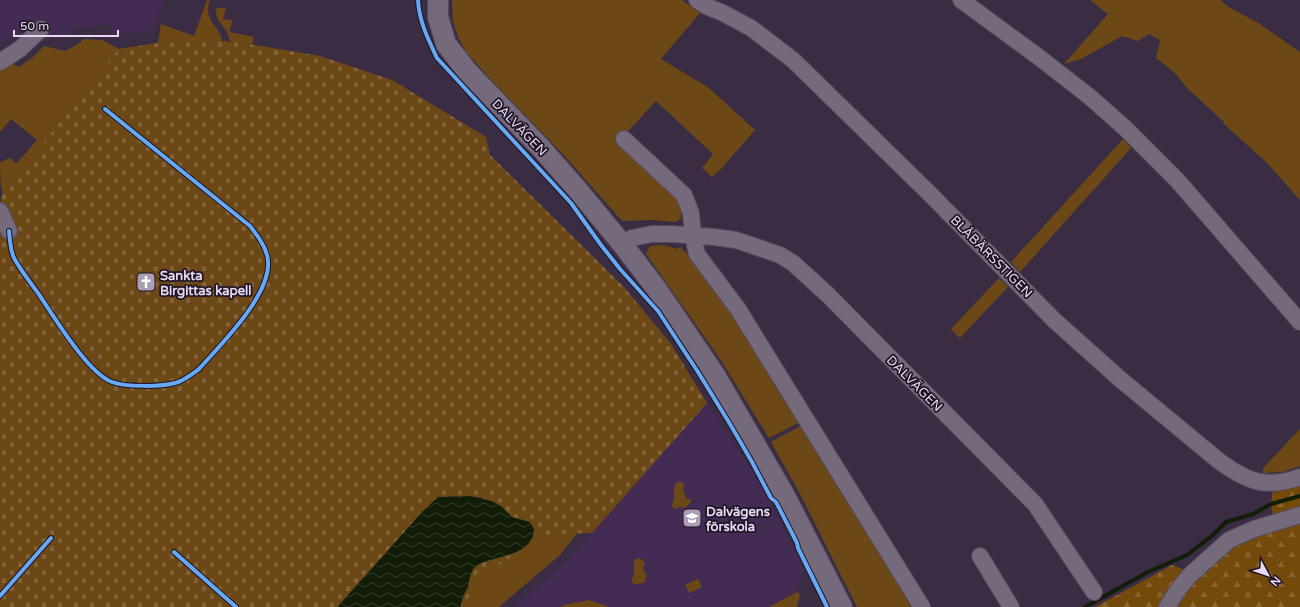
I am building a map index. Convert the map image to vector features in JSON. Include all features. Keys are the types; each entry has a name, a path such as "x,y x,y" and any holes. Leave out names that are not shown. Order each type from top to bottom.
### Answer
{"street":[{"name":"DALVÄGEN","path":"438,0 438,17 446,44 450,50 467,71 541,148 623,245 656,288 715,374 784,496 842,607"},
{"name":"BLÅBÄRSSTIGEN","path":"697,0 751,28 793,60 1054,320 1120,379 1219,461 1232,470 1257,482 1272,483 1288,481 1300,477"},
{"path":"961,0 1036,55 1090,97 1123,126 1177,180 1300,322"},
{"path":"0,62 20,49 41,29"},
{"path":"624,139 684,195 691,213 693,236 697,254 738,309 922,607"},
{"path":"0,211 9,231"},
{"name":"DALVÄGEN","path":"623,245 632,238 652,234 672,234 736,240 780,255 793,263 805,272 1035,504 1094,592"},
{"path":"1167,607 1177,590 1189,576 1229,540 1254,528 1300,515"},
{"path":"980,556 1011,607"}],"shaded area":[{"path":"0,0 163,0 153,30 113,33 111,24 72,28 73,36 38,40 16,36 0,42"},
{"name":"Dalvägens förskola","path":"707,403 760,483 804,569 795,593 769,607 514,607 566,563"}],"green space":[{"path":"207,0 210,0 208,9 210,19 220,33 222,41 5,198 1,186 0,162 10,158 17,163 37,140 11,119 0,132 0,70 12,63 19,67 32,58 44,46 65,51 84,39 102,40 119,49 158,43 161,24 194,36"},
{"path":"452,0 682,0 700,13 661,59 709,88 755,130 721,169 712,177 702,168 713,154 656,101 618,142 679,198 683,208 681,218 676,222 651,220 622,221 562,153 466,52 458,37 453,21"},
{"path":"1090,0 1221,0 1227,6 1260,24 1300,52 1300,200 1267,163 1186,87 1176,74 1156,58 1160,40 1149,34 1138,41 1122,36 1081,59 1064,64 1108,14"},
{"path":"217,8 226,8 223,19 232,20 230,32 254,37 252,45 231,42 228,33 217,18"},
{"path":"237,42 320,56 392,80 486,137 490,155 624,287 671,344 707,403 592,533 539,535 520,558 478,571 465,607 0,607 0,204 2,195 119,49 158,43"},
{"path":"1123,139 1131,148 1020,272 1011,262"},
{"path":"664,245 677,249 680,247 698,264 725,301 800,422 769,438 720,359 646,254 650,246"},
{"path":"999,278 1008,287 960,338 951,329"},
{"path":"802,425 916,607 857,607 799,492 771,442"},
{"path":"1300,429 1300,466 1283,472 1262,473 1264,467"},
{"path":"677,482 684,484 683,490 687,499 691,499 691,502 685,508 680,507 676,509 673,508 672,505 674,499 674,488"},
{"path":"1300,483 1300,507 1273,517 1271,504 1273,489"},
{"path":"1300,519 1300,607 1173,607 1194,578 1232,544"},
{"path":"584,524 560,555 499,607 329,607 362,555"},
{"path":"637,558 644,562 645,564 643,569 647,576 644,583 635,584 632,583 632,579 634,575 634,561"},
{"path":"1172,565 1187,571 1161,607 1095,607"},
{"path":"698,579 702,587 689,593 685,585"},
{"path":"798,592 800,595 797,607 769,607 795,593"},
{"path":"589,600 609,607 560,607 567,604"}],"water":[{"path":"469,496 494,502 502,507 512,517 530,522 534,532 529,543 524,547 514,553 478,564 473,569 468,587 462,599 461,607 338,607 422,512 438,497"}],"waterway":[{"path":"1085,607 1148,572 1187,555 1213,535 1226,522 1253,514 1271,504 1300,496"}],"cycle path":[{"path":"418,0 422,23 437,58 571,203 620,269 658,311 730,424 771,498 776,502 827,607"},
{"path":"9,231 10,244 14,258 72,344 92,367 112,382 134,386 152,386 182,381 199,369 245,316 256,300 264,284 268,269 267,255 258,236 250,226 105,109"},
{"path":"0,596 51,538"},
{"path":"174,552 236,607"}],"place":[{"name":"Sankta Birgittas kapell","path":"146,282"},
{"name":"Dalvägens förskola","path":"692,518"}]}
